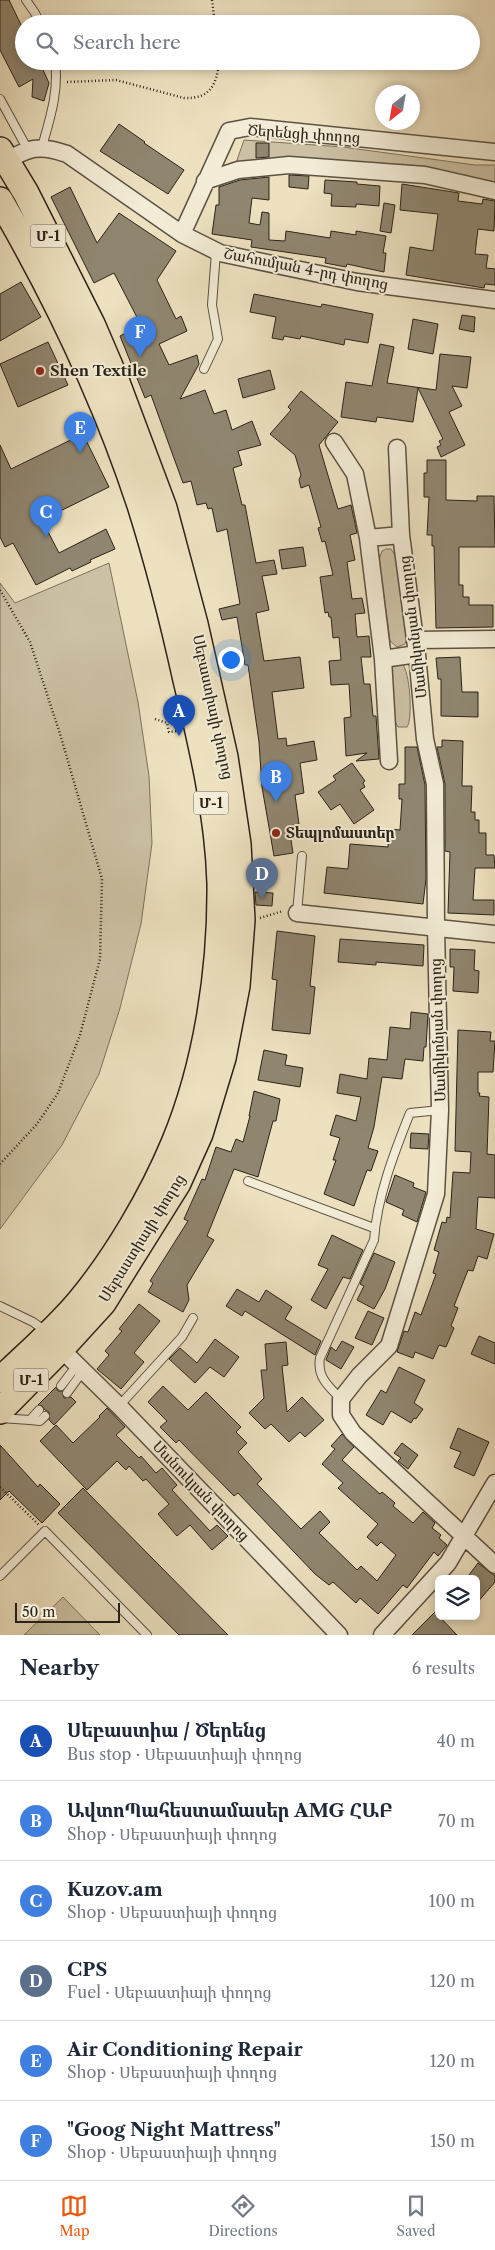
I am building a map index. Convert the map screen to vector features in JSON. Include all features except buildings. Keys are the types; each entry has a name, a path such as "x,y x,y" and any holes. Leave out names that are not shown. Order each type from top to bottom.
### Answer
{"main road":[{"name":"Սեբաստիայի փողոց","path":"0,1411 67,1354 148,1234 178,1183 200,1134 223,1058 237,986 242,920 238,844 225,757 195,624 164,508 116,380 92,324 52,242 15,154"},
{"name":"Սեբաստիայի փողոց","path":"0,200 62,314 102,407 139,505 174,627 196,722 216,831 220,883 217,966 208,1023 196,1077 174,1142 143,1204 106,1266 78,1303 67,1354"},
{"name":"Սեբաստիայի փողոց","path":"0,1380 67,1354"}],"street":[{"name":"Ծերենցի փողոց","path":"182,234 229,131 250,127 495,152"},
{"name":"Շահումյան 4-րդ փողոց","path":"15,154 67,154 182,234 216,252 357,282 495,300"},
{"path":"205,181 238,170 289,165 425,175 483,190 495,191"},
{"path":"334,442 355,474 368,538 383,659 389,761"},
{"name":"Մամիկոնյան փողոց","path":"341,1399 359,1376 389,1346 436,1194 440,1110 435,784 425,739 417,647 402,535 397,448"},
{"path":"368,538 402,535"},
{"path":"383,659 417,647 495,640"},
{"path":"297,913 495,934"},
{"name":"Մանուկյան փողոց","path":"67,1354 339,1635"},
{"path":"341,1399 342,1415 353,1433 495,1565"},
{"path":"382,1635 448,1563 495,1483"}],"lane":[{"path":"26,0 35,15"},
{"path":"15,154 58,82 56,70"},
{"path":"0,99 15,154"},
{"path":"204,369 218,340 212,304 216,252"},
{"path":"297,913 302,856"},
{"path":"341,1399 322,1379 318,1368 320,1358 374,1240 374,1228 391,1162 410,1113 440,1110"},
{"path":"248,1181 374,1228"},
{"path":"0,1306 33,1322 67,1354 67,1393"},
{"path":"119,1406 182,1337 193,1318"},
{"path":"61,1386 67,1354"},
{"path":"30,1420 39,1410"},
{"path":"0,1418 40,1421 45,1416"},
{"path":"0,1576 45,1531 147,1635"}],"path":[{"path":"212,0 214,15"},
{"path":"58,82 116,80 184,98 196,98 207,93 215,85 218,70"},
{"path":"0,590 30,642 61,737 102,879 100,959 80,1036 58,1093 37,1124 0,1164"},
{"path":"155,719 167,723 169,732 178,731"},
{"path":"253,920 282,911 297,913"},
{"path":"0,1487 45,1531"}],"shaded area":[{"path":"244,140 343,147 475,165 495,165 495,186 457,174 401,164 399,169 236,163"},
{"path":"391,549 396,557 407,639 405,644 397,647 390,641 379,560 382,551"},
{"path":"109,563 138,702 149,776 152,843 141,924 120,1008 99,1074 62,1145 0,1229 0,583 15,603"},
{"path":"402,664 407,675 410,695 410,715 407,727 398,727 394,720 391,668 394,665"},
{"path":"63,1597 100,1635 24,1635"}],"place":[{"name":"\"Goog Night Mattress\"","path":"140,357"},
{"name":"Shen Textile","path":"40,371"},
{"name":"Air Conditioning Repair","path":"80,453"},
{"name":"Kuzov.am","path":"46,537"},
{"name":"Սեբաստիա / Ծերենց","path":"179,736"},
{"name":"ԱվտոՊահեստամասեր AMG ՀԱԲ","path":"276,802"},
{"name":"Տեպլոմաստեր","path":"276,833"},
{"name":"CPS","path":"262,899"}]}
